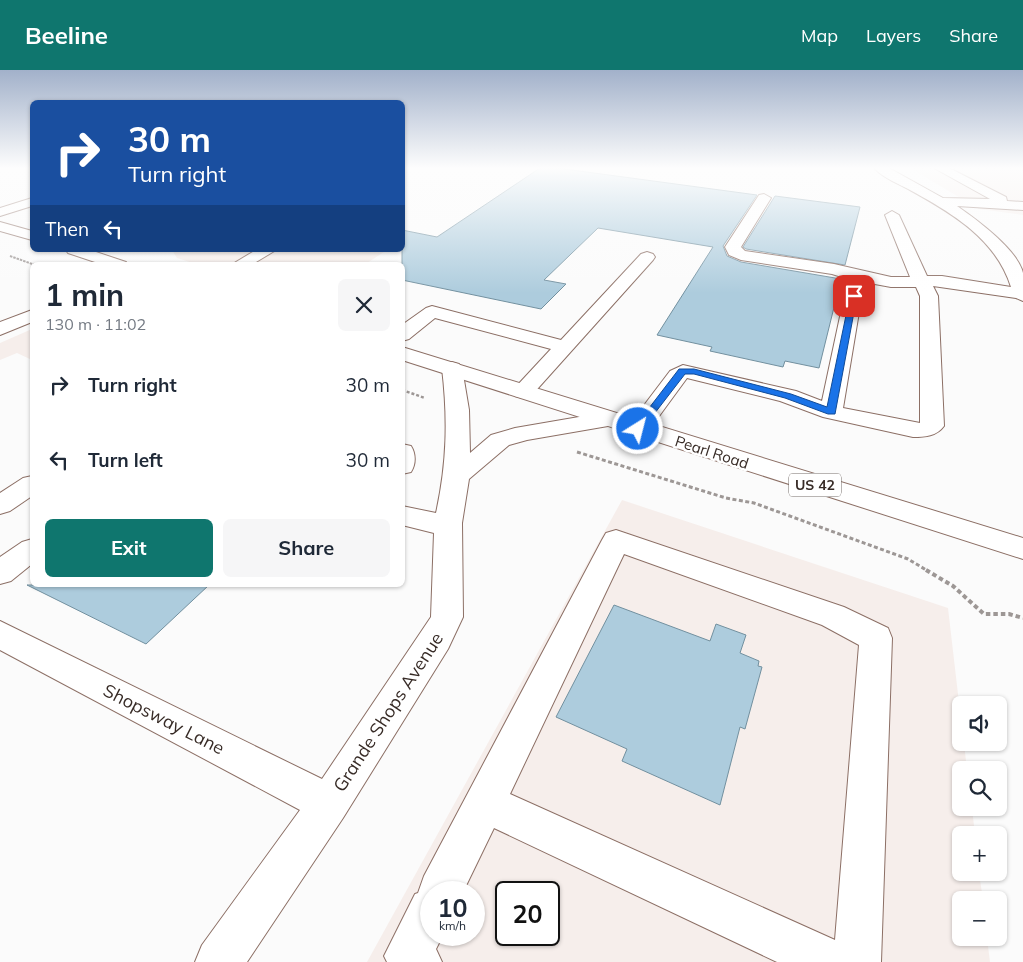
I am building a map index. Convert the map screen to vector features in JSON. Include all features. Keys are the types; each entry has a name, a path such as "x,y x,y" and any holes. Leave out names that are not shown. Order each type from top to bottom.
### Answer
{"street":[{"path":"757,210 733,247 735,252 834,269 857,276 891,282 942,281 1023,295 1019,277 995,242 978,227 950,210"},
{"path":"638,429 682,371 694,372 788,396 831,412 913,430 924,430 932,426 929,296 892,215"},
{"path":"0,226 30,235"},
{"path":"80,252 111,262"},
{"path":"245,262 264,252"},
{"path":"523,391 647,257"},
{"path":"831,412 857,276"},
{"path":"405,333 432,312 565,347"},
{"path":"0,330 30,317"},
{"name":"Pearl Road","path":"405,354 1023,550"},
{"name":"Grande Shops Avenue","path":"219,962 329,804 436,639 447,618 449,588 448,523 457,476 458,410 452,368"},
{"path":"457,476 500,440 523,433 608,419"},
{"path":"0,505 30,485"},
{"path":"405,515 429,523 448,523"},
{"path":"446,881 616,540 833,616 876,638 857,962"},
{"path":"0,573 30,550"},
{"name":"Shopsway Lane","path":"0,634 329,804"},
{"path":"485,802 829,962"},
{"path":"418,962 408,956 420,932"}],"path":[{"path":"9,256 30,263"},
{"path":"405,391 458,410"},
{"path":"523,433 557,446 726,498 754,503 908,559 952,586 984,614 1009,614 1023,618"}],"shaded area":[{"path":"984,210 1023,210 1023,215"},
{"path":"173,252 384,252 369,262 190,262 177,258"},
{"path":"30,330 30,359 17,353 0,360 0,343"},
{"path":"622,500 948,608 958,696 952,696 952,751 965,751 966,761 952,761 952,816 973,816 974,826 952,826 952,881 980,881 982,891 952,891 952,946 988,946 990,962 367,962"}],"building":[{"path":"478,210 747,210 723,246 727,256 741,262 841,279 819,368 785,361 783,367 710,351 712,347 657,335 713,247 598,228 544,280 566,284 541,309 405,281 405,262 402,262 402,252 405,252 405,231 437,237"},
{"path":"766,210 859,210 845,265 743,247"},
{"path":"31,587 207,587 146,644"},
{"path":"614,605 710,641 716,624 746,635 740,653 759,661 758,666 762,667 745,729 740,727 720,805 622,761 627,749 556,717"}],"route":[{"path":"638,429 677,375 682,371 694,372 788,396 831,412 854,296"}]}
